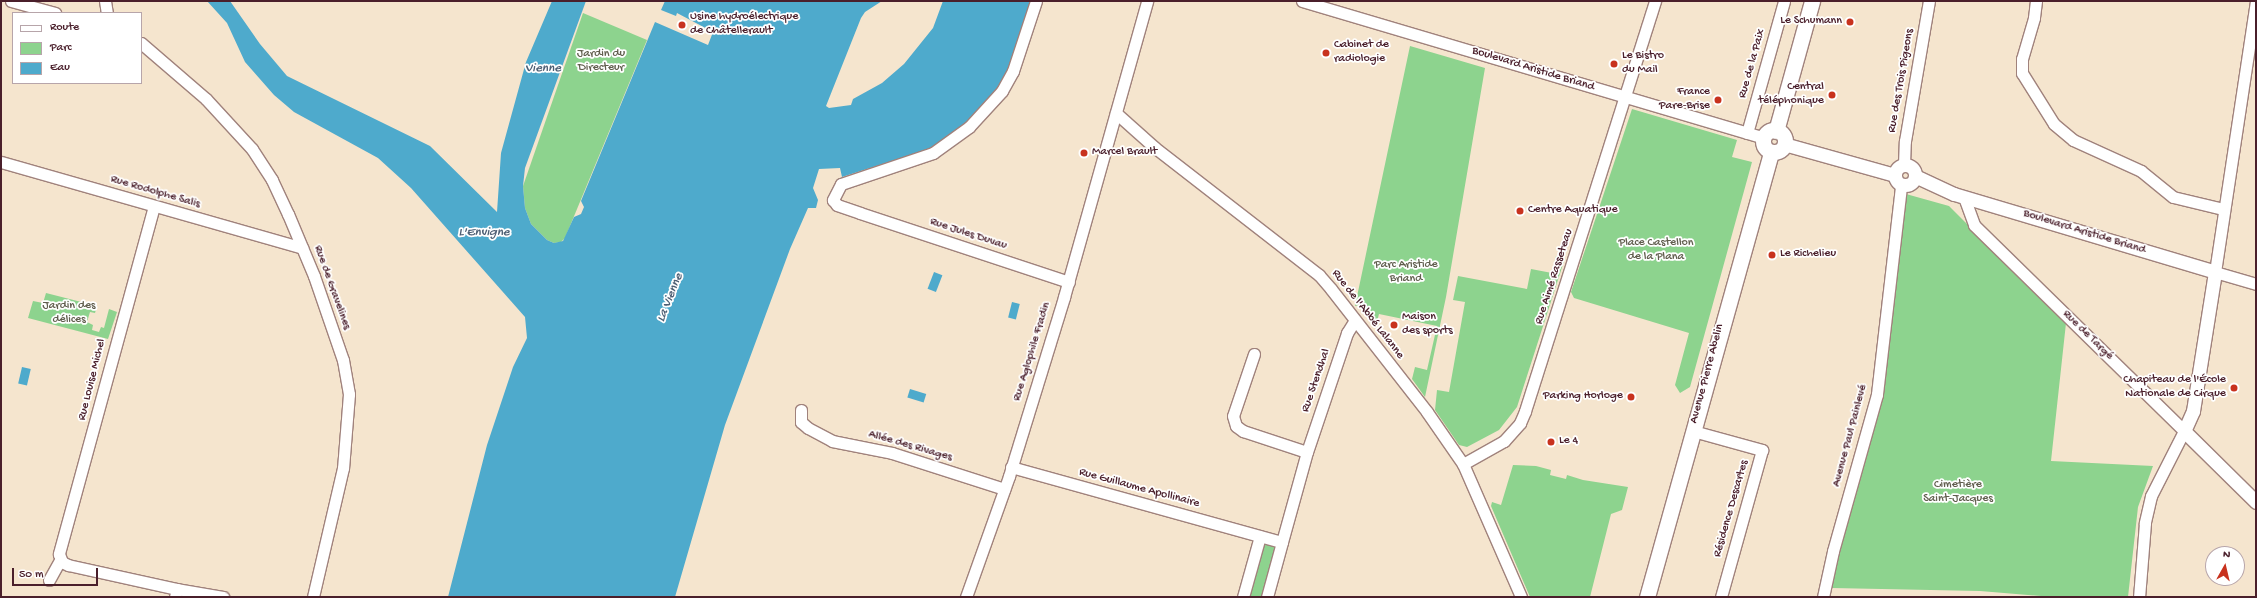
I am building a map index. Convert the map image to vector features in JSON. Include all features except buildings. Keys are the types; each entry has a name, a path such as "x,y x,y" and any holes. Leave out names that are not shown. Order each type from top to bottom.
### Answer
{"main road":[{"path":"1775,138 1812,1"},
{"name":"Avenue Pierre Abelin","path":"1647,597 1771,152 1765,148 1775,138"}],"street":[{"path":"11,1 51,12"},
{"path":"105,1 107,12"},
{"name":"Rue Jules Duvau","path":"1036,1 1014,71 1002,91 969,127 933,153 841,184 833,200 837,205 860,213 1069,282"},
{"name":"Rue Aglophile Fradin","path":"966,597 1004,489 1069,282 1147,1"},
{"name":"Boulevard Aristide Briand","path":"1302,1 1746,133 1775,138 1898,180"},
{"name":"Rue Aimé Rasseteau","path":"1463,464 1504,441 1520,423 1525,412 1655,1"},
{"name":"Rue de la Paix","path":"1746,133 1784,1"},
{"name":"Rue des Trois Pigeons","path":"1904,165 1905,141 1929,1"},
{"path":"2036,1 2034,18 2022,59 2022,73 2054,124 2073,140 2141,170 2173,198 2224,209"},
{"path":"2139,597 2145,523 2151,496 2193,411 2256,1"},
{"name":"Rue de Gravelines","path":"142,44 206,99 252,149 272,180 302,248 342,360 349,394 343,468 314,597"},
{"name":"Rue de l'Abbé Lalanne","path":"1116,112 1154,147 1318,275 1432,419 1463,464 1521,597"},
{"name":"Rue Rodolphe Salis","path":"1,162 302,248"},
{"path":"1904,165 1912,168 1915,176 1910,184 1898,180 1898,167 1904,165"},
{"name":"Boulevard Aristide Briand","path":"1915,176 1964,197 2256,284"},
{"name":"Avenue Paul Painlevé","path":"1824,597 1833,550 1877,394 1898,180"},
{"name":"Rue de Targé","path":"1964,197 1974,225 2256,502"},
{"name":"Rue Louise Michel","path":"49,580 60,560 59,551 154,206"},
{"name":"Rue Stendhal","path":"1267,597 1307,452 1347,333 1355,320"},
{"path":"1254,354 1233,416 1236,426 1242,431 1307,452"},
{"name":"Allée des Rivages","path":"800,410 801,422 808,428 832,441 886,451 1004,489"},
{"name":"Résidence Descartes","path":"1693,431 1762,450 1721,597"},
{"name":"Rue Guillaume Apollinaire","path":"1011,467 1260,536"},
{"path":"1243,597 1260,536 1282,542"},
{"path":"60,560 68,565 176,593 223,597"}],"green space":[{"name":"Jardin du Directeur","path":"583,13 647,40 565,238 561,242 554,243 547,240 531,224 525,208 523,186"},
{"name":"Parc Aristide Briand","path":"1410,46 1485,68 1446,297 1425,397 1412,379 1415,367 1427,370 1437,326 1379,314 1376,326 1359,305 1355,306"},
{"name":"Place Castellon de la Plana","path":"1632,109 1737,140 1732,157 1752,162 1690,387 1680,393 1675,385 1689,333 1574,298 1571,292"},
{"name":"Cimetière Saint-Jacques","path":"1906,194 1949,206 2066,323 2051,461 2153,466 2138,507 2128,597 2053,597 1980,591 1832,588 1837,557 1883,396"},
{"path":"1556,256 1565,258 1517,407 1499,430 1467,447 1459,445 1435,410 1437,390 1449,392 1465,302 1453,300 1458,276 1527,289 1531,269 1552,273"},
{"name":"Jardin des délices","path":"46,293 97,306 95,313 90,312 87,322 93,325 92,330 99,332 101,327 104,328 109,309 117,312 108,339 28,318 33,301 43,303"},
{"path":"1513,465 1536,466 1551,470 1550,475 1566,479 1567,475 1583,480 1628,487 1622,510 1611,514 1590,597 1530,597 1491,506 1492,502 1501,505"},
{"path":"1263,543 1276,547 1263,597 1247,597"}],"water":[{"path":"207,1 230,1 260,44 287,76 430,146 497,212 501,153 526,62 552,1 586,1 525,168 523,186 525,208 531,224 547,240 554,243 563,241 574,217 581,214 584,207 581,201 655,22 708,45 713,32 677,13 676,16 661,10 665,1 882,1 865,12 861,18 826,106 829,108 851,105 853,99 882,83 904,64 933,28 943,1 1031,1 1012,62 996,90 963,127 932,148 842,177 840,168 819,169 813,188 818,200 816,208 808,208 790,249 725,425 675,597 448,597 487,445 513,367 527,338 525,317 411,188 378,158 294,112 274,95 245,62 227,23"},
{"path":"934,272 942,275 936,292 928,289"},
{"path":"1012,302 1020,304 1016,319 1008,318"},
{"path":"22,367 31,369 27,386 18,384"},
{"path":"910,389 926,394 924,403 907,398"}],"place":[{"name":"Le Schumann","path":"1850,22"},
{"name":"Usine hydroélectrique de Châtellerault","path":"682,25"},
{"name":"Cabinet de radiologie","path":"1326,53"},
{"name":"Le Bistro du Mail","path":"1614,64"},
{"name":"Central téléphonique","path":"1832,95"},
{"name":"France Pare-Brise","path":"1718,100"},
{"name":"Marcel Brault","path":"1084,153"},
{"name":"Centre Aquatique","path":"1520,211"},
{"name":"Le Richelieu","path":"1772,255"},
{"name":"Maison des sports","path":"1394,325"},
{"name":"Chapiteau de l'École Nationale de Cirque","path":"2234,388"},
{"name":"Parking Horloge","path":"1631,397"},
{"name":"Le 4","path":"1551,442"}],"water label":[{"name":"Vienne","path":"543,69"},
{"name":"L'Envigne","path":"484,233"},
{"name":"La Vienne","path":"671,298"}]}
